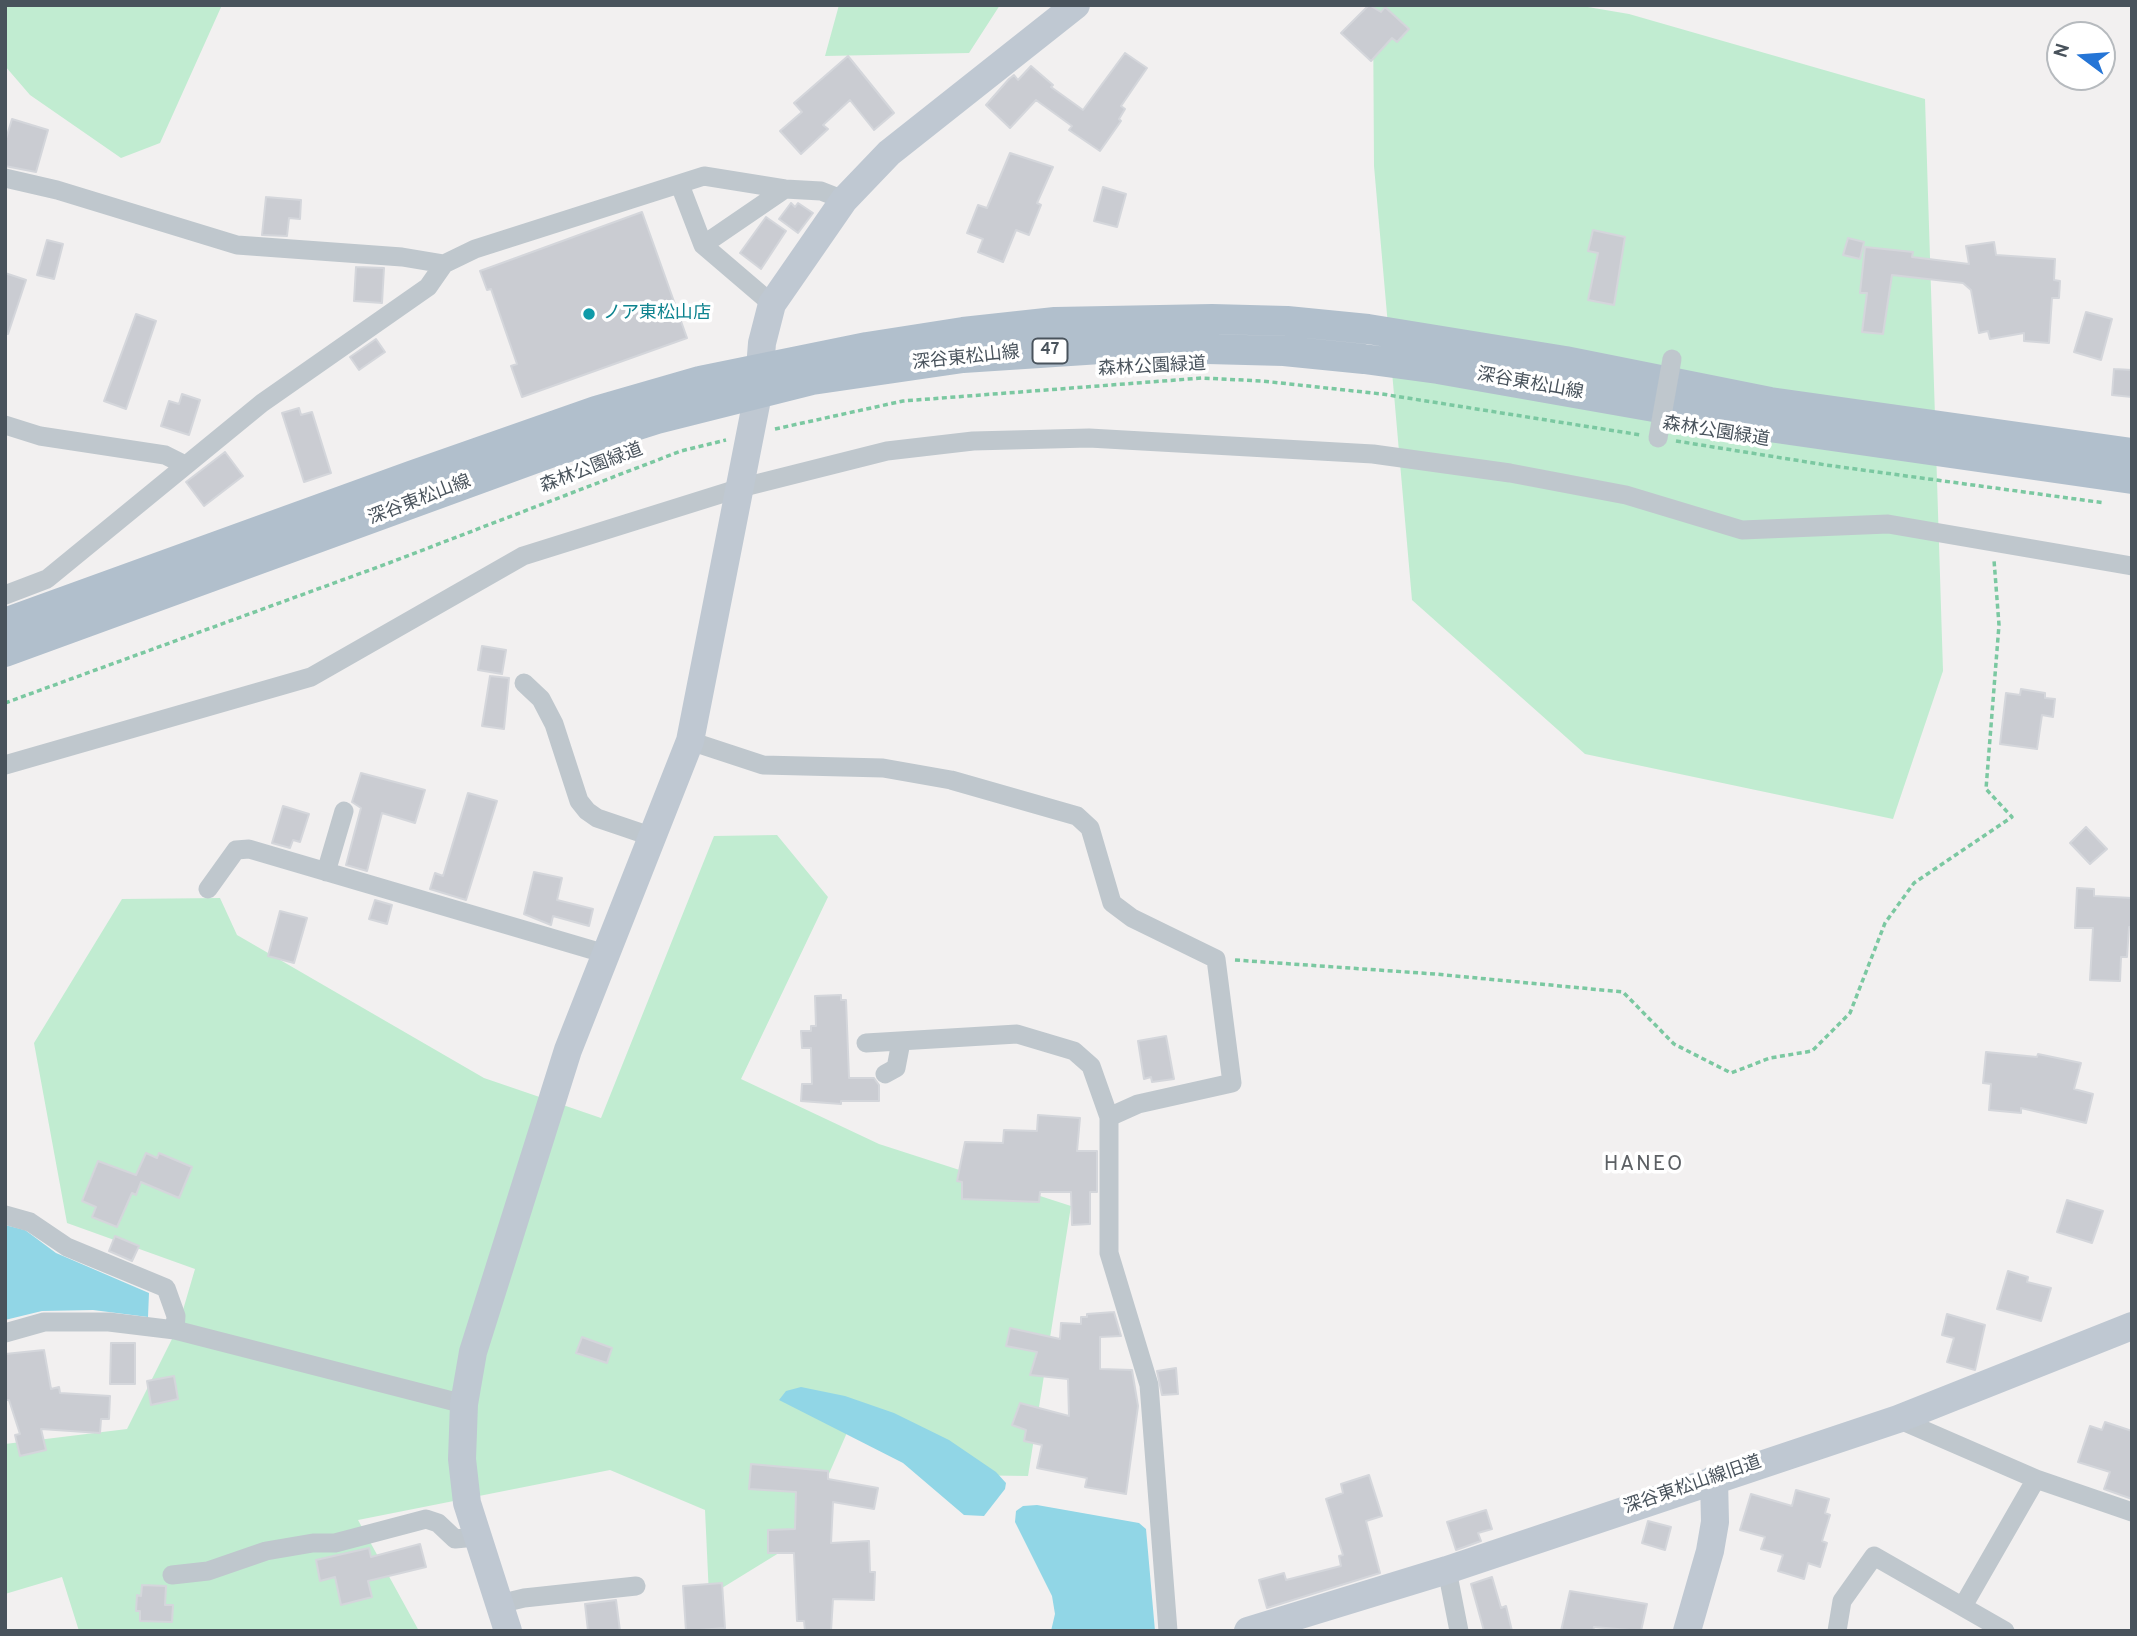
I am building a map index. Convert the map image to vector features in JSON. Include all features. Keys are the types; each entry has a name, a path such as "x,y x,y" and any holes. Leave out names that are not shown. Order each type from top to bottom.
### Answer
{"main road":[{"name":"深谷東松山線","path":"5,652 553,452 657,419 759,381 808,357 949,334 1055,322 1287,321 1455,342 1770,402 2132,453"},
{"name":"深谷東松山線","path":"5,622 596,411 700,381 759,381 853,373 963,358 1130,347 1284,351 1438,369 1762,426 2132,479"}],"street":[{"path":"508,1631 467,1503 462,1460 464,1404 473,1352 563,1063 690,741 750,434 762,343 772,304 844,200 890,153 1076,5"},
{"path":"5,596 47,579 262,403 428,287 444,264 475,249 705,176 785,189 821,191 844,200"},
{"path":"5,178 57,190 237,245 402,257 444,264"},
{"path":"680,185 703,245 772,304"},
{"path":"703,245 785,189"},
{"path":"1658,438 1672,359"},
{"path":"5,425 40,436 165,455 185,465"},
{"path":"5,765 311,677 523,556 740,488 887,451 973,441 1089,438 1373,454 1510,473 1626,495 1742,530 1888,524 2132,566"},
{"path":"524,683 541,699 554,724 579,801 587,811 597,818 653,837"},
{"path":"690,741 764,765 883,768 951,780 1077,816 1090,828 1112,903 1132,918 1216,959 1232,1083 1138,1104 1110,1117"},
{"path":"326,872 344,811"},
{"path":"208,889 236,850 249,849 606,954"},
{"path":"866,1043 1001,1033 1061,1046 1074,1051 1091,1066 1110,1117 1109,1253 1149,1385 1168,1631"},
{"path":"885,1074 896,1068 901,1042"},
{"path":"5,1215 30,1222 67,1247 166,1288 176,1316 175,1329"},
{"path":"5,1333 44,1322 109,1322 175,1329 464,1404"},
{"name":"深谷東松山線旧道","path":"1248,1631 1447,1570 1898,1419 2132,1326"},
{"path":"1898,1419 2036,1479 2132,1512"},
{"path":"1687,1631 1710,1551 1715,1522 1714,1479"},
{"path":"1963,1606 2036,1479"},
{"path":"172,1575 208,1572 266,1551 313,1543 334,1543 426,1519 438,1523 454,1539 477,1536"},
{"path":"1837,1631 1842,1601 1874,1556 2005,1631"},
{"path":"1447,1570 1459,1631"},
{"path":"499,1604 524,1598 636,1586"}],"path":[{"name":"森林公園緑道","path":"5,703 389,563 681,451 903,401 1202,378 1262,381 1382,394 1826,466 2107,503"},
{"path":"1216,959 1436,974 1623,992 1674,1044 1731,1073 1770,1058 1812,1051 1850,1013 1885,923 1914,883 2012,817 1986,789 1998,625 1993,542"}],"green space":[{"path":"5,5 222,5 160,143 121,158 30,95 5,66"},
{"path":"839,5 1000,5 969,53 825,56"},
{"path":"1373,5 1576,5 1629,14 1925,99 1943,671 1893,819 1585,754 1412,600 1374,166"},
{"path":"777,835 828,897 741,1079 879,1144 1071,1206 1028,1476 956,1475 856,1412 800,1540 709,1596 705,1510 610,1470 358,1520 419,1631 79,1631 62,1577 5,1594 5,1444 127,1429 178,1327 195,1269 67,1223 34,1043 122,899 220,898 237,935 484,1078 601,1118 714,836"}],"water":[{"path":"5,1225 25,1230 56,1253 149,1293 148,1317 93,1310 42,1311 5,1320"},
{"path":"801,1387 845,1396 894,1413 949,1440 996,1472 1006,1483 1005,1489 984,1516 964,1515 903,1463 779,1400 786,1391"},
{"path":"1037,1505 1139,1523 1146,1529 1155,1631 1051,1631 1055,1614 1052,1596 1015,1522 1016,1511 1023,1506"}],"building":[{"path":"1369,5 1381,12 1385,7 1409,29 1397,42 1392,38 1371,61 1341,33"},
{"path":"1125,53 1147,68 1121,106 1125,109 1119,119 1121,121 1100,151 1069,130 1072,126 1036,100 1010,128 986,105 1009,79 1014,75 1018,80 1031,66 1053,85 1051,87 1083,110"},
{"path":"848,56 894,113 874,130 850,100 823,125 828,129 801,154 780,131 802,112 794,103"},
{"path":"12,119 48,130 36,172 5,166 5,142"},
{"path":"1010,153 1053,167 1037,203 1041,205 1029,235 1016,230 1003,262 978,252 983,239 967,233 978,205 987,208"},
{"path":"1103,187 1126,194 1117,227 1094,221"},
{"path":"266,197 301,200 300,219 289,218 287,236 262,235"},
{"path":"791,203 795,207 798,203 813,213 798,233 779,219"},
{"name":"ノア東松山店","path":"642,212 687,338 522,397 511,366 517,364 491,289 487,290 480,271"},
{"path":"766,217 786,231 761,269 740,253"},
{"path":"1593,230 1625,237 1614,305 1588,300 1598,253 1588,251"},
{"path":"1848,238 1864,242 1860,259 1843,255"},
{"path":"47,240 63,244 54,279 37,275"},
{"path":"1994,242 1996,255 2055,259 2054,280 2060,281 2059,298 2052,298 2049,343 2024,341 2024,333 1990,339 1988,331 1979,333 1971,290 1963,283 1892,275 1883,334 1862,332 1867,293 1860,293 1865,247 1913,252 1912,257 1969,264 1966,246"},
{"path":"356,267 384,268 382,303 354,301"},
{"path":"5,273 26,280 8,334 5,334"},
{"path":"2086,312 2112,319 2101,360 2074,352"},
{"path":"136,314 156,321 126,409 104,401"},
{"path":"376,339 385,352 359,370 350,357"},
{"path":"2114,369 2132,370 2132,397 2112,395"},
{"path":"182,394 200,400 189,435 161,426 169,401 179,404"},
{"path":"299,408 301,415 312,412 331,473 304,482 282,413"},
{"path":"225,452 243,476 204,506 186,482"},
{"path":"482,646 506,650 502,674 478,670"},
{"path":"490,676 509,678 504,729 482,726"},
{"path":"2021,689 2045,693 2045,698 2055,699 2053,717 2042,715 2037,749 2000,744 2006,693 2020,695"},
{"path":"361,773 425,790 415,823 382,813 367,871 346,865 361,808 352,802"},
{"path":"468,793 497,801 466,900 430,889 435,873 443,876"},
{"path":"283,806 309,814 300,842 293,840 290,848 272,843"},
{"path":"2086,827 2107,849 2090,864 2070,843"},
{"path":"534,872 562,878 557,900 593,909 589,926 553,916 551,925 524,914"},
{"path":"2077,888 2094,889 2094,896 2132,898 2132,927 2129,927 2127,957 2121,957 2120,981 2090,980 2093,928 2075,928"},
{"path":"375,900 392,905 387,924 369,919"},
{"path":"280,911 307,918 294,963 268,956"},
{"path":"841,995 841,1000 846,1000 849,1078 874,1078 879,1085 879,1101 841,1101 841,1104 801,1101 802,1084 812,1084 811,1048 802,1048 801,1031 811,1031 811,1026 816,1026 815,996"},
{"path":"1166,1036 1174,1079 1152,1082 1151,1077 1144,1079 1138,1041"},
{"path":"1986,1052 2037,1057 2038,1054 2081,1063 2074,1089 2093,1094 2086,1123 2021,1108 2021,1113 1989,1110 1991,1084 1983,1083"},
{"path":"1038,1115 1080,1118 1077,1151 1097,1151 1097,1192 1090,1192 1090,1224 1072,1225 1071,1192 1040,1192 1039,1202 962,1199 962,1182 957,1181 965,1142 1003,1143 1004,1130 1037,1131"},
{"path":"146,1153 157,1158 159,1153 192,1167 179,1198 141,1182 136,1195 132,1193 117,1227 92,1217 96,1207 82,1201 98,1161 136,1175"},
{"path":"2067,1200 2103,1211 2092,1243 2057,1232"},
{"path":"115,1236 139,1246 132,1261 109,1251"},
{"path":"2008,1271 2028,1277 2027,1282 2051,1288 2041,1321 1997,1309"},
{"path":"1114,1312 1121,1336 1100,1337 1100,1369 1132,1370 1138,1406 1126,1494 1085,1487 1087,1478 1037,1468 1042,1445 1024,1441 1026,1430 1012,1425 1020,1403 1069,1416 1068,1379 1030,1375 1037,1352 1006,1346 1010,1328 1060,1339 1061,1323 1081,1324 1081,1317 1087,1317 1087,1314"},
{"path":"1947,1314 1985,1325 1975,1370 1947,1362 1954,1338 1942,1335"},
{"path":"582,1337 612,1348 607,1363 576,1353"},
{"path":"111,1343 135,1343 135,1384 110,1384"},
{"path":"44,1350 51,1389 59,1387 60,1393 110,1396 109,1419 101,1419 100,1433 41,1429 46,1450 20,1456 15,1435 20,1434 9,1400 5,1400 5,1354"},
{"path":"1176,1368 1178,1394 1162,1395 1157,1371"},
{"path":"174,1376 178,1399 151,1405 147,1381"},
{"path":"2105,1422 2132,1431 2132,1499 2104,1489 2110,1472 2078,1462 2090,1426 2102,1430"},
{"path":"751,1464 828,1471 828,1479 878,1488 874,1509 833,1502 831,1543 869,1541 870,1572 875,1572 874,1600 833,1599 831,1631 805,1631 804,1621 797,1621 794,1553 768,1553 768,1530 795,1529 796,1492 749,1489"},
{"path":"1369,1475 1382,1516 1366,1521 1380,1573 1267,1608 1259,1580 1284,1573 1286,1580 1341,1566 1339,1556 1343,1555 1326,1499 1343,1493 1341,1484"},
{"path":"1796,1490 1829,1499 1825,1513 1830,1515 1822,1541 1827,1543 1820,1567 1808,1563 1804,1579 1778,1571 1783,1555 1761,1549 1765,1537 1740,1530 1751,1494 1792,1506"},
{"path":"1486,1510 1492,1529 1478,1533 1481,1541 1456,1550 1447,1522"},
{"path":"1648,1521 1671,1527 1665,1550 1642,1543"},
{"path":"420,1544 426,1567 368,1581 372,1597 341,1605 335,1577 320,1581 316,1560 369,1548 371,1557"},
{"path":"1492,1577 1501,1608 1506,1606 1512,1631 1484,1631 1471,1584"},
{"path":"722,1583 725,1628 686,1631 683,1586"},
{"path":"142,1585 166,1586 165,1605 173,1605 172,1622 140,1621 140,1611 136,1611 137,1595 141,1596"},
{"path":"1570,1591 1647,1604 1641,1631 1594,1627 1593,1631 1561,1631"},
{"path":"616,1600 620,1631 588,1631 585,1604"}],"place":[{"name":"ノア東松山店","path":"589,314"}],"district":[{"name":"HANEO","path":"1644,1166"}]}
